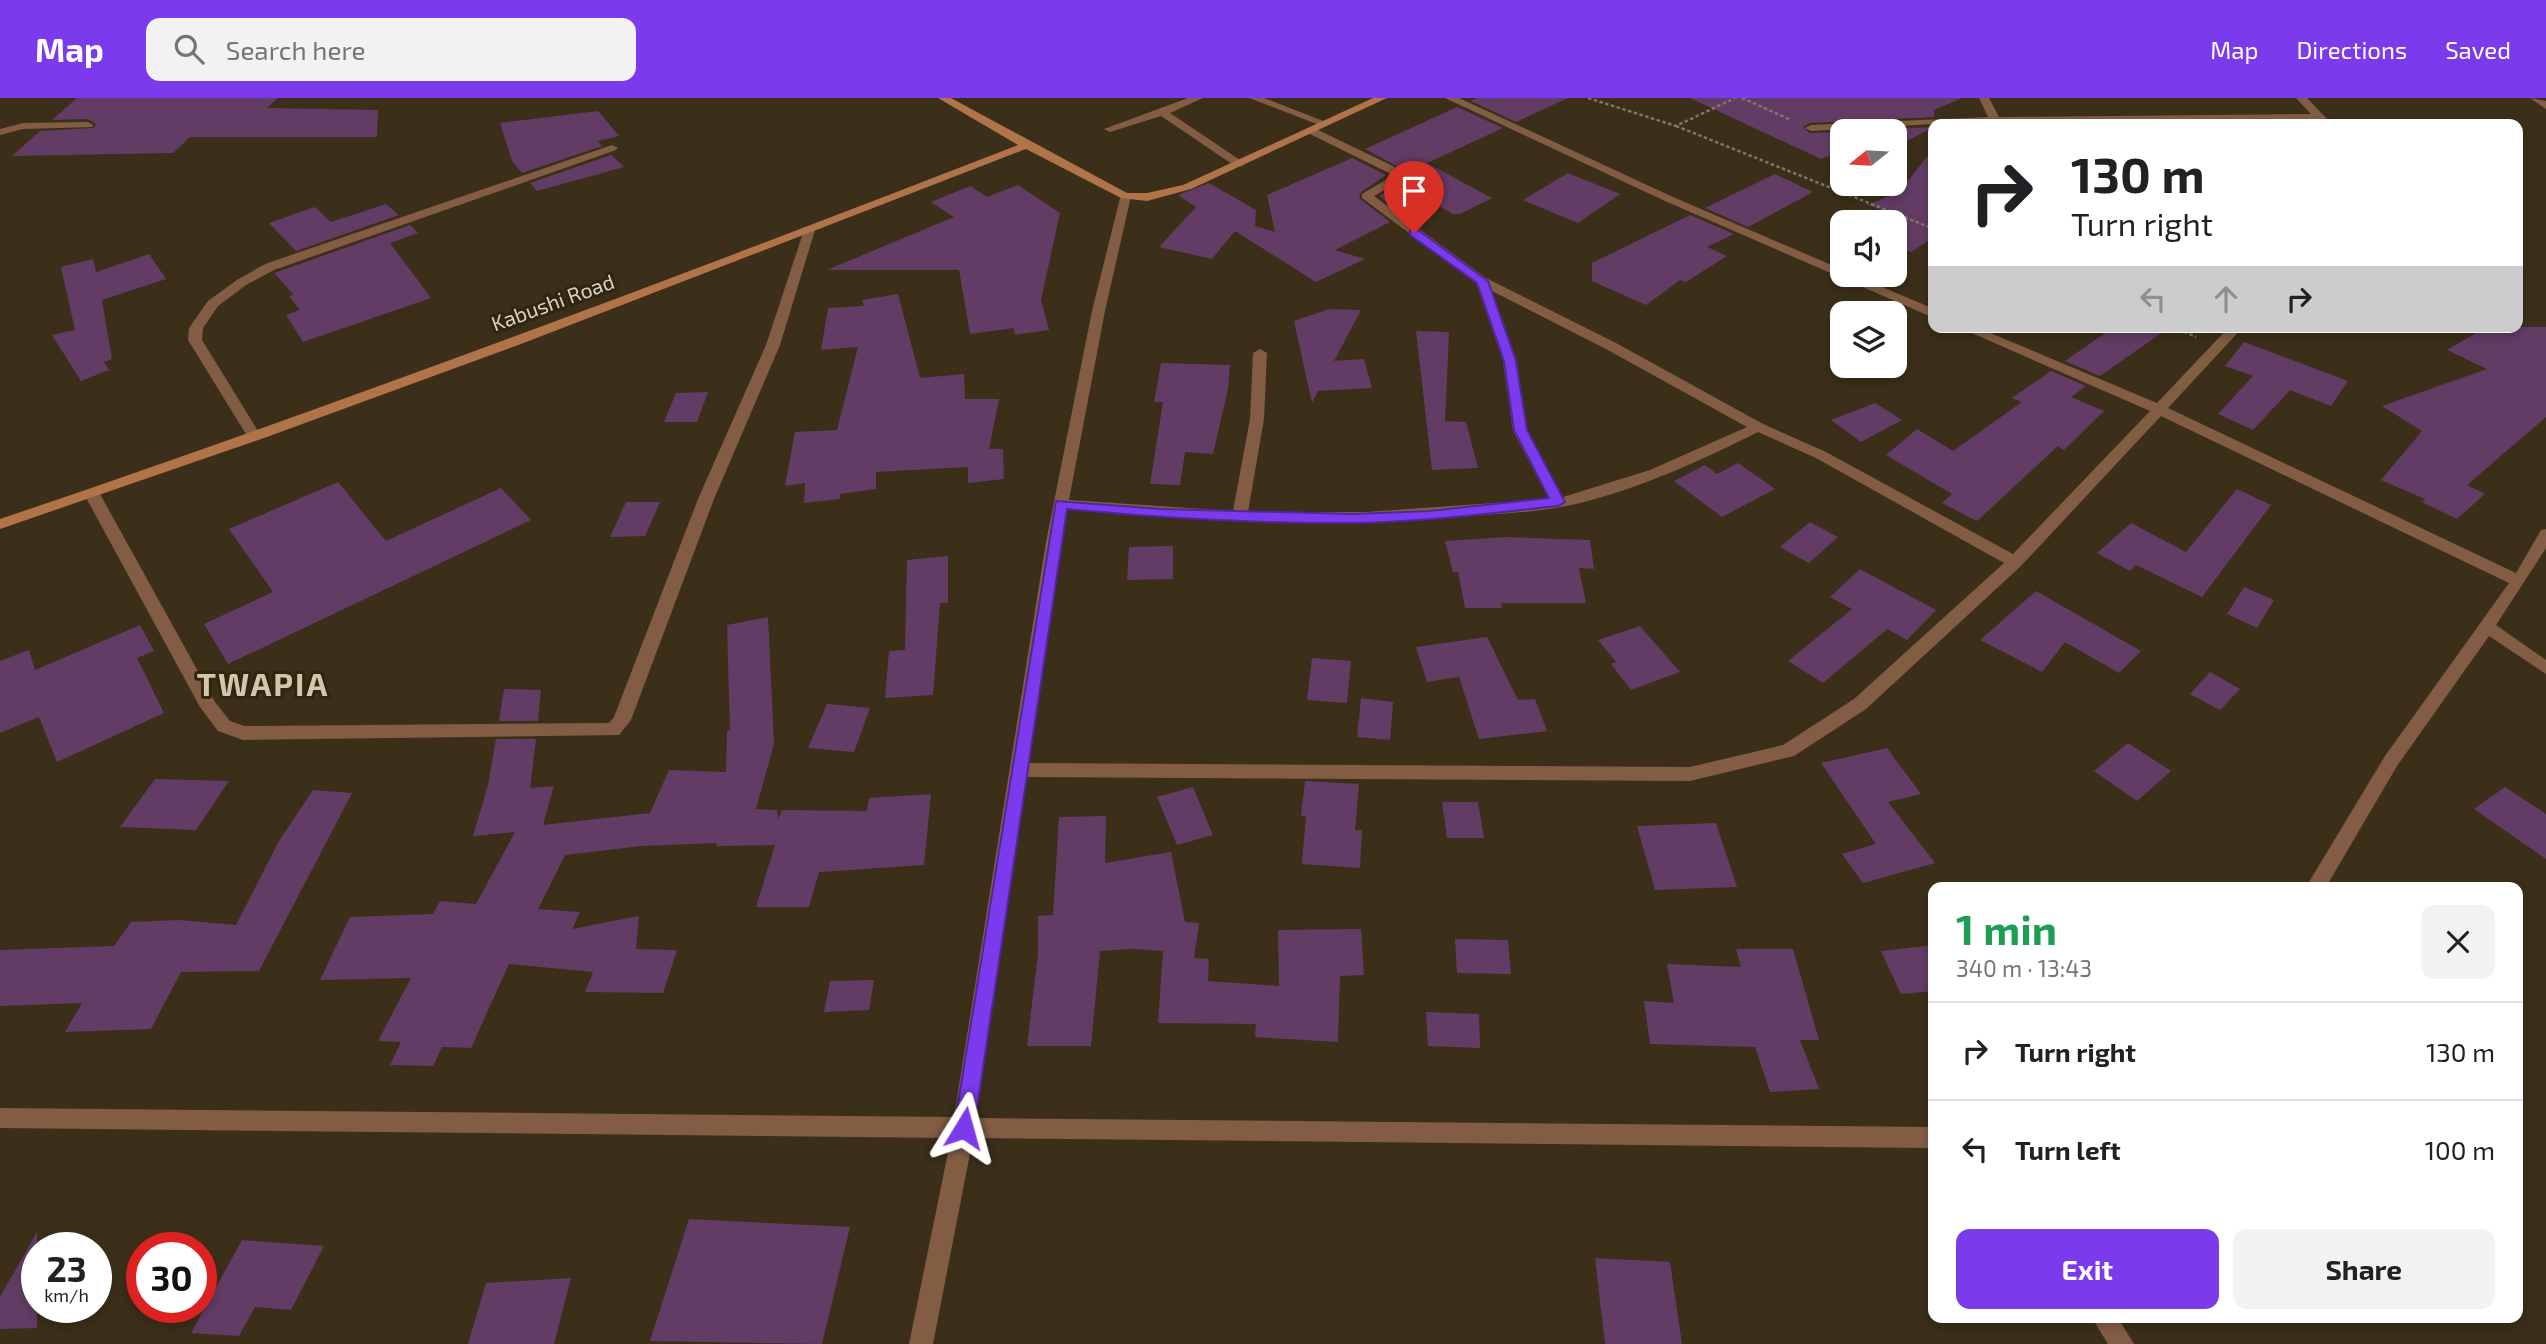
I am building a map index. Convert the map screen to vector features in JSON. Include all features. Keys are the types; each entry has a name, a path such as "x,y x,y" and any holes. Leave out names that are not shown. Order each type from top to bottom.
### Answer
{"main road":[{"path":"943,98 1125,196 1169,194 1382,98"},
{"name":"Kabushi Road","path":"0,524 254,436 809,230 1027,145"}],"street":[{"path":"1110,129 1198,98"},
{"path":"1254,98 1326,124"},
{"path":"1450,98 1717,220 1928,311"},
{"path":"1984,98 1994,119"},
{"path":"2301,98 2322,119"},
{"path":"2535,98 2546,106"},
{"path":"1163,112 1239,164"},
{"path":"0,132 23,126 88,124"},
{"path":"1811,128 1928,124"},
{"path":"1312,131 1395,171 1395,180 1366,196 1482,281 1611,346 1758,427 1821,455 2015,562"},
{"path":"254,436 195,340 193,331 198,321 235,286 281,262 612,148"},
{"path":"921,1344 964,1128 1017,770 1061,504 1107,267 1125,196"},
{"path":"92,494 209,707 224,726 243,733 612,730 622,720 706,499 773,345 809,230"},
{"path":"1482,281 1510,361 1520,430 1558,502"},
{"path":"1978,333 2158,409 2519,581"},
{"path":"1017,770 1690,774 1788,751 1860,704 2015,562 2231,333"},
{"path":"1240,516 1257,419 1260,353"},
{"path":"1061,504 1240,516 1354,518 1429,515 1558,502 1635,482 1758,427"},
{"path":"2319,882 2391,761 2519,581 2546,534"},
{"path":"2487,627 2546,668"},
{"path":"0,1118 1928,1138"},
{"path":"2107,1323 2122,1344"}],"path":[{"path":"1588,98 1676,126 1928,227"},
{"path":"1676,126 1734,98"},
{"path":"1742,98 1811,128"}],"building":[{"path":"77,98 278,98 267,108 378,110 377,137 190,137 173,153 12,156 40,131 94,128 96,124 88,119 52,120"},
{"path":"1477,98 1568,98 1516,122 1471,101"},
{"path":"1690,98 1962,98 1934,110 1934,117 1830,119 1830,122 1810,123 1803,127 1810,133 1830,132 1830,155 1821,159"},
{"path":"1457,107 1503,128 1427,163 1492,198 1460,214 1453,214 1431,201 1404,215 1379,196 1400,184 1402,169 1365,149"},
{"path":"598,111 619,136 598,141 602,146 522,173 512,161 500,123"},
{"path":"1928,127 1928,130 1908,140 1908,128"},
{"path":"611,155 624,167 537,191 530,183"},
{"path":"1928,156 1928,241 1911,252 1907,250 1907,210 1884,210 1867,205 1889,196 1908,196 1908,181"},
{"path":"1352,158 1386,175 1361,192 1359,198 1390,222 1335,250 1365,259 1316,282 1235,231 1212,259 1159,247 1196,207 1178,195 1209,183 1256,210 1255,226 1275,232 1267,195"},
{"path":"1568,173 1620,194 1578,223 1523,200"},
{"path":"1775,174 1813,192 1748,227 1705,208"},
{"path":"1018,185 1060,213 1041,300 1049,330 1015,335 1014,328 970,334 959,270 827,270 954,217 931,202 970,186 987,197"},
{"path":"386,204 399,215 296,251 269,223 315,207 331,222"},
{"path":"1690,215 1734,234 1707,247 1727,256 1686,282 1680,280 1646,305 1592,281 1592,263"},
{"path":"410,225 418,233 390,243 431,298 303,342 286,315 300,310 289,296 294,295 274,273"},
{"path":"149,254 166,279 102,300 112,359 104,362 109,370 81,381 52,335 75,330 61,267 93,259 96,272"},
{"path":"898,294 920,378 964,374 965,399 999,399 989,449 1003,449 1004,479 968,483 968,467 876,472 876,489 840,494 840,499 804,503 805,483 785,486 795,432 837,430 858,347 821,350 828,308 864,306 862,300"},
{"path":"1330,309 1361,310 1334,361 1364,359 1372,388 1318,391 1312,403 1294,321"},
{"path":"2523,327 2546,327 2546,417 2467,485 2485,494 2457,519 2422,502 2425,499 2381,480 2422,431 2382,406 2487,369 2447,350 2476,333 2523,333"},
{"path":"1416,331 1449,332 1445,421 1466,422 1478,468 1432,470"},
{"path":"2105,333 2161,333 2100,376 2065,361"},
{"path":"2244,342 2348,381 2331,406 2290,390 2253,430 2218,414 2253,376 2225,366"},
{"path":"1161,363 1230,365 1228,389 1213,454 1185,452 1180,485 1150,484 1163,402 1154,402"},
{"path":"2051,371 2086,386 2071,397 2104,411 2064,450 2058,446 1977,521 1942,503 1952,494 1886,455 1917,429 1953,451 2022,402 2012,398"},
{"path":"708,392 697,422 664,422 676,393"},
{"path":"1875,403 1902,420 1861,442 1831,420"},
{"path":"1738,463 1775,489 1722,517 1674,481 1705,465 1717,474"},
{"path":"338,482 386,541 501,488 531,520 228,664 204,624 273,592 229,529"},
{"path":"2237,489 2271,505 2202,597 2136,565 2130,571 2097,553 2131,523 2186,552"},
{"path":"626,502 660,502 645,536 610,537"},
{"path":"1810,522 1838,537 1809,563 1780,547"},
{"path":"1505,537 1590,540 1594,569 1579,568 1586,603 1501,603 1502,608 1465,608 1458,572 1453,572 1445,541"},
{"path":"1173,546 1173,579 1127,580 1129,547"},
{"path":"948,556 948,603 940,603 933,695 885,698 889,651 905,650 907,560"},
{"path":"1860,569 1936,610 1907,640 1887,629 1823,683 1788,661 1852,609 1830,597"},
{"path":"2244,587 2274,600 2257,628 2227,614"},
{"path":"2036,591 2141,651 2119,673 2065,642 2042,672 1980,640"},
{"path":"768,617 774,744 756,809 777,810 778,819 782,810 867,811 869,798 931,794 924,865 819,872 809,907 756,907 775,845 716,846 717,843 642,846 565,855 538,909 580,912 572,929 639,916 636,949 677,950 663,993 585,992 593,972 509,964 471,1048 442,1047 433,1066 390,1065 401,1042 378,1041 411,978 320,980 350,917 433,914 440,901 476,904 515,832 473,836 488,785 496,739 536,739 530,788 554,786 543,825 650,813 669,770 726,772 727,731 730,730 727,625"},
{"path":"140,625 154,651 137,658 164,713 57,762 39,717 0,733 0,661 29,650 35,670"},
{"path":"1640,626 1680,672 1631,690 1611,664 1616,662 1598,640"},
{"path":"1487,637 1518,700 1535,699 1547,731 1479,739 1459,677 1427,682 1416,647"},
{"path":"1312,658 1351,661 1347,703 1307,700"},
{"path":"2210,672 2240,689 2220,710 2190,694"},
{"path":"504,689 541,690 538,721 499,721"},
{"path":"1361,698 1393,702 1390,740 1357,737"},
{"path":"827,704 870,708 854,752 808,748"},
{"path":"2128,743 2171,771 2137,801 2094,771"},
{"path":"1887,748 1921,794 1888,802 1935,863 1863,883 1842,854 1876,844 1821,763"},
{"path":"155,779 229,781 196,830 120,827"},
{"path":"1305,781 1359,784 1355,830 1362,830 1360,868 1302,864 1306,816 1301,816"},
{"path":"1193,787 1213,835 1177,845 1157,797"},
{"path":"2505,787 2546,814 2546,859 2474,809"},
{"path":"313,790 352,793 259,971 181,972 151,1029 65,1032 82,1003 0,1006 0,950 114,946 131,922 179,920 236,925 279,841"},
{"path":"1442,802 1478,802 1484,838 1447,838"},
{"path":"1106,816 1105,863 1171,852 1185,922 1199,923 1194,958 1209,959 1208,981 1279,986 1278,930 1361,929 1364,975 1340,976 1338,1042 1255,1037 1256,1024 1158,1023 1163,951 1132,949 1100,951 1091,1046 1027,1046 1038,954 1038,916 1053,915 1059,817"},
{"path":"1716,823 1737,887 1655,890 1637,826"},
{"path":"1455,939 1508,940 1511,974 1457,973"},
{"path":"1928,946 1928,992 1901,994 1881,951"},
{"path":"1736,949 1793,949 1819,1040 1800,1040 1819,1089 1770,1092 1755,1047 1650,1044 1644,1001 1674,1003 1667,964 1741,967"},
{"path":"874,980 869,1010 824,1012 830,981"},
{"path":"1426,1012 1479,1014 1480,1048 1428,1046"},
{"path":"689,1219 850,1227 822,1344 650,1341"},
{"path":"242,1240 324,1246 291,1310 255,1307 239,1336 191,1333 196,1323 217,1323 217,1286"},
{"path":"1595,1258 1670,1262 1682,1344 1605,1344"},
{"path":"21,1260 21,1323 37,1323 37,1328 0,1329 0,1297"},
{"path":"571,1278 554,1344 468,1344 486,1283"}],"district":[{"name":"TWAPIA","path":"263,685"}],"route":[{"path":"964,1128 1017,770 1061,504 1161,513 1354,518 1429,515 1558,502 1520,430 1515,411 1510,361 1482,281 1414,233"}]}
